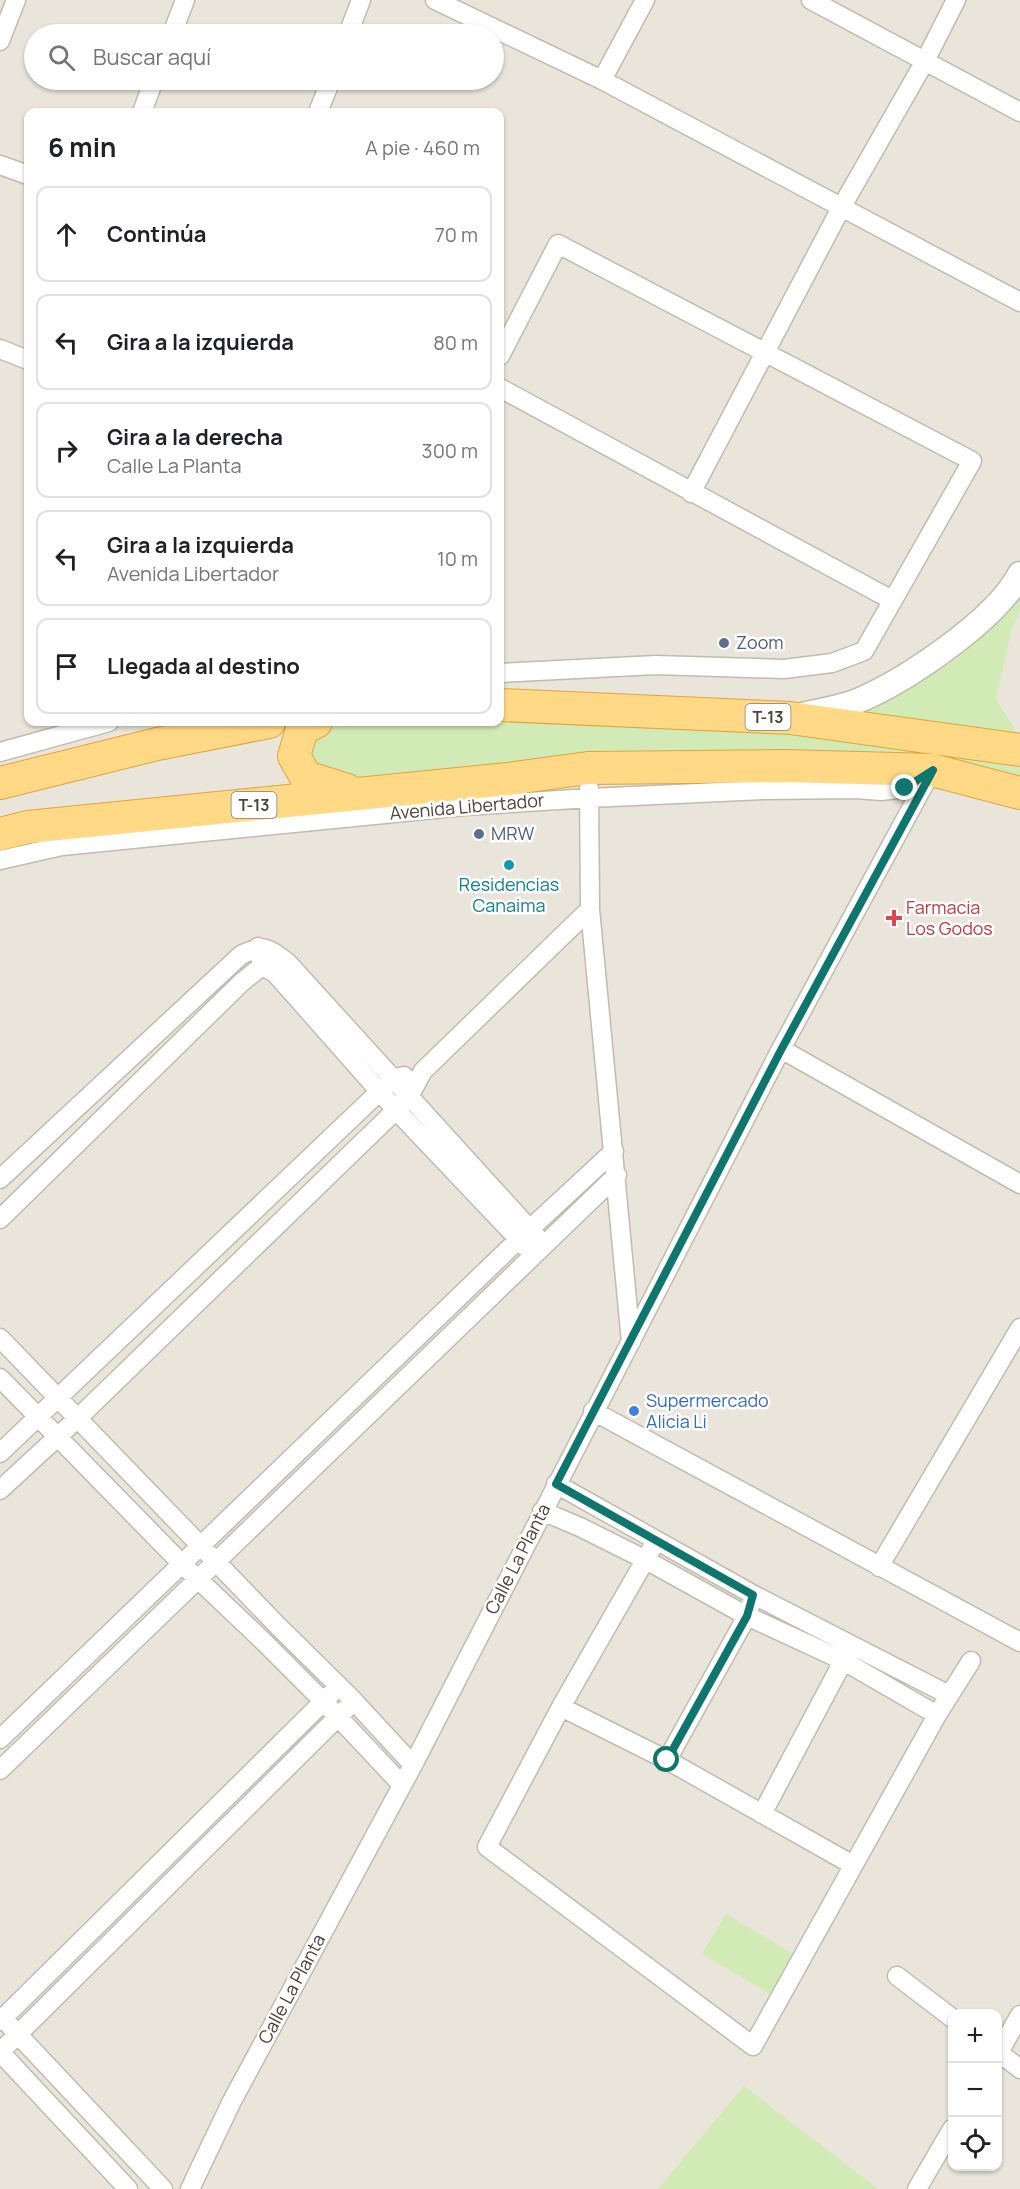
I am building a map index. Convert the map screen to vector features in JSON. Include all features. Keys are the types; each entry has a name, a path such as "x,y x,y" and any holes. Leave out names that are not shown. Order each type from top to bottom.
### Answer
{"highway":[{"name":"T-13","path":"505,702 790,718 1020,750"},
{"path":"0,783 157,744 249,726"},
{"name":"T-13","path":"308,726 302,729 294,756 306,777 357,793"},
{"name":"Avenida Libertador","path":"0,834 28,827 508,779 589,783 786,766 933,770 1020,793"},
{"name":"T-13","path":"465,806 508,779"}],"street":[{"path":"0,41 16,0"},
{"path":"176,24 185,0"},
{"path":"352,24 361,0"},
{"path":"435,0 485,24"},
{"path":"602,80 645,0"},
{"path":"811,0 1020,112"},
{"path":"691,493 840,208 925,61 956,0"},
{"path":"504,33 602,80 1020,302"},
{"path":"144,108 150,90"},
{"path":"320,108 327,90"},
{"path":"0,165 24,174"},
{"path":"504,348 558,244 972,461 864,651 832,663 784,669 656,664 504,672"},
{"path":"0,349 24,358"},
{"path":"504,390 892,600"},
{"path":"790,718 859,700 908,674 975,627 1013,587 1020,574"},
{"path":"0,752 94,726"},
{"name":"Calle La Planta","path":"190,2189 231,2102 413,1765 593,1411 631,1342 781,1050 933,770"},
{"path":"589,783 590,909 617,1175 631,1342"},
{"name":"Avenida Libertador","path":"0,860 62,846 465,806 589,783"},
{"path":"0,1490 78,1418 396,1110 410,1095 423,1071 590,909"},
{"path":"258,947 262,966 275,973 387,1085 410,1095 524,1234"},
{"path":"0,1179 241,955 258,947 269,949 288,963 387,1085 396,1110 539,1250"},
{"path":"0,1219 242,982 262,966"},
{"path":"781,1050 1020,1184"},
{"path":"0,1452 387,1085 423,1071"},
{"path":"56,1125 77,1143"},
{"path":"0,1739 524,1234 614,1151"},
{"path":"0,1770 617,1175"},
{"path":"879,1567 1020,1328"},
{"path":"0,1338 353,1700 413,1765"},
{"path":"0,1378 182,1564 324,1702 402,1785"},
{"path":"593,1411 1020,1642"},
{"path":"556,1484 753,1595 848,1653 937,1715"},
{"path":"542,1511 645,1559 747,1616 848,1653 949,1695"},
{"path":"656,1541 561,1707 487,1847 753,2046 937,1715 971,1661"},
{"path":"667,1760 747,1616 753,1595"},
{"path":"762,1814 848,1653"},
{"path":"163,2189 19,2034 1,2019 338,1686"},
{"path":"128,2189 0,2052 338,1718 353,1700"},
{"path":"561,1707 667,1760 853,1865"},
{"path":"897,1976 948,2015"},
{"path":"1002,2046 1020,2015"},
{"path":"1002,2056 1020,2069"},
{"path":"917,2189 948,2136"}],"shaded area":[{"path":"0,0 1020,0 1020,2189 0,2189"}],"green space":[{"path":"1020,588 1020,610 1011,632 996,699 1019,736 847,717 901,693 957,659 998,618"},
{"path":"504,722 691,723 846,738 1020,760 1020,784 889,761 319,781 300,728 307,726 504,726"},
{"path":"726,1914 795,1955 772,1995 702,1954"},
{"path":"744,2086 878,2189 658,2189"}],"place":[{"name":"Zoom","path":"724,643"},
{"name":"MRW","path":"479,834"},
{"name":"Residencias Canaima","path":"509,865"},
{"name":"Farmacia Los Godos","path":"894,918"},
{"name":"Supermercado Alicia Li","path":"634,1411"}],"route":[{"path":"667,1760 747,1616 753,1595 556,1484 781,1050 933,770 905,788"}]}
